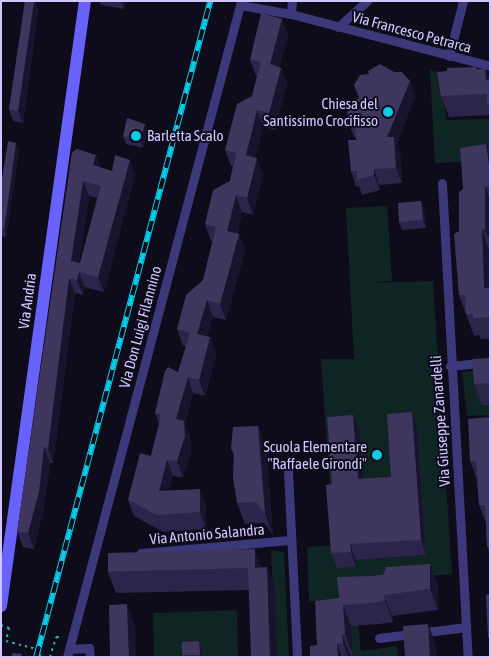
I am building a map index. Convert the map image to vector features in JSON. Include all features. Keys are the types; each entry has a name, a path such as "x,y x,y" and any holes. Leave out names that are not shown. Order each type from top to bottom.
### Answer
{"main road":[{"name":"Via Andria","path":"1,606 85,1"}],"street":[{"path":"291,14 292,1"},
{"path":"338,27 367,1"},
{"path":"449,56 463,1"},
{"name":"Via Francesco Petrarca","path":"240,5 291,14 490,66"},
{"name":"Via Don Luigi Filannino","path":"68,653 240,5"},
{"name":"Via Giuseppe Zanardelli","path":"442,183 450,366 468,657"},
{"path":"450,366 490,362"},
{"path":"288,471 298,657"},
{"name":"Via Antonio Salandra","path":"134,554 291,540"},
{"path":"95,557 105,556"},
{"path":"379,638 466,627"},
{"path":"68,653 89,648 90,657"}],"path":[{"path":"1,625 10,628 6,641 40,650 39,655 49,657 56,637 60,637"}],"green space":[{"path":"430,70 443,74 446,120 490,119 490,161 435,163"},
{"name":"Scuola Elementare \"Raffaele Girondi\"","path":"387,206 392,281 366,283 433,281 452,574 340,583 338,602 309,601 307,547 334,545 321,359 354,359 346,208","holes":["359,430 364,495 396,492 426,555 356,560 356,567 332,500"]},
{"path":"490,370 480,380 481,403 490,405 490,415 467,416 462,372"},
{"path":"271,550 284,552 289,657 276,657"},
{"path":"237,610 238,657 154,657 153,613"},
{"path":"358,623 361,651 397,646 398,657 350,657 352,644 346,624"}],"building":[{"path":"25,1 34,1 18,111 9,109"},
{"path":"261,13 282,19 270,64 281,68 269,113 257,110 246,155 257,158 247,198 236,195 227,231 239,234 220,304 207,300 197,334 210,337 199,380 188,377 176,419 184,421 185,436 177,461 167,460 159,491 200,489 200,512 157,515 128,500 140,453 151,456 161,415 155,413 165,371 168,367 178,372 190,333 177,329 186,295 203,280 216,227 205,224 213,190 230,181 236,153 225,150 237,104 252,96 261,62 250,60"},
{"path":"380,64 394,72 402,72 410,81 387,137 394,137 396,168 374,169 374,175 357,180 357,171 351,171 348,140 356,140 355,122 348,122 347,106 355,106 355,101 360,98 354,85 360,75 369,74 368,71"},
{"path":"476,67 476,69 485,69 486,80 490,80 490,105 487,104 487,94 441,96 437,72 447,71 447,68"},
{"path":"127,118 145,124 140,140 123,136"},
{"path":"8,141 16,143 4,230 1,229 1,185"},
{"path":"486,144 490,179 489,186 485,186 485,229 482,229 484,288 490,288 490,317 473,318 473,314 466,314 465,295 459,295 454,234 459,231 459,192 463,189 460,148"},
{"path":"77,149 96,155 93,165 112,171 115,155 130,160 98,277 79,272 77,280 69,278 48,448 44,447 39,492 28,533 17,532 72,152","holes":["83,181 101,186 80,263 71,261"]},
{"path":"421,201 423,220 399,222 398,203"},
{"path":"490,358 490,383 474,384 472,359"},
{"path":"412,412 421,540 350,544 351,552 331,553 326,485 332,484 327,417 353,415 358,479 391,477 387,414"},
{"path":"490,417 490,547 487,546 485,505 479,505 476,461 470,461 468,419"},
{"path":"258,426 265,514 256,502 237,503 233,477 234,451 231,449 233,427"},
{"path":"255,549 255,568 267,567 270,657 251,657 248,568 108,572 108,553"},
{"path":"430,564 430,589 384,595 385,600 373,603 343,605 345,634 342,634 343,643 337,644 338,657 310,657 310,646 317,645 315,601 339,598 337,577 383,575 386,567"},
{"path":"490,594 490,637 488,638 486,595"},
{"path":"127,604 129,657 110,657 109,605"},
{"path":"428,624 430,657 405,657 403,626"},
{"path":"199,641 200,655 182,655 182,642"},
{"path":"12,653 22,654 21,657 12,657"}],"railway":[{"path":"36,657 210,1"}],"place":[{"name":"Chiesa del Santissimo Crocifisso","path":"388,112"},
{"name":"Barletta Scalo","path":"136,136"},
{"name":"Scuola Elementare \"Raffaele Girondi\"","path":"377,455"}]}
